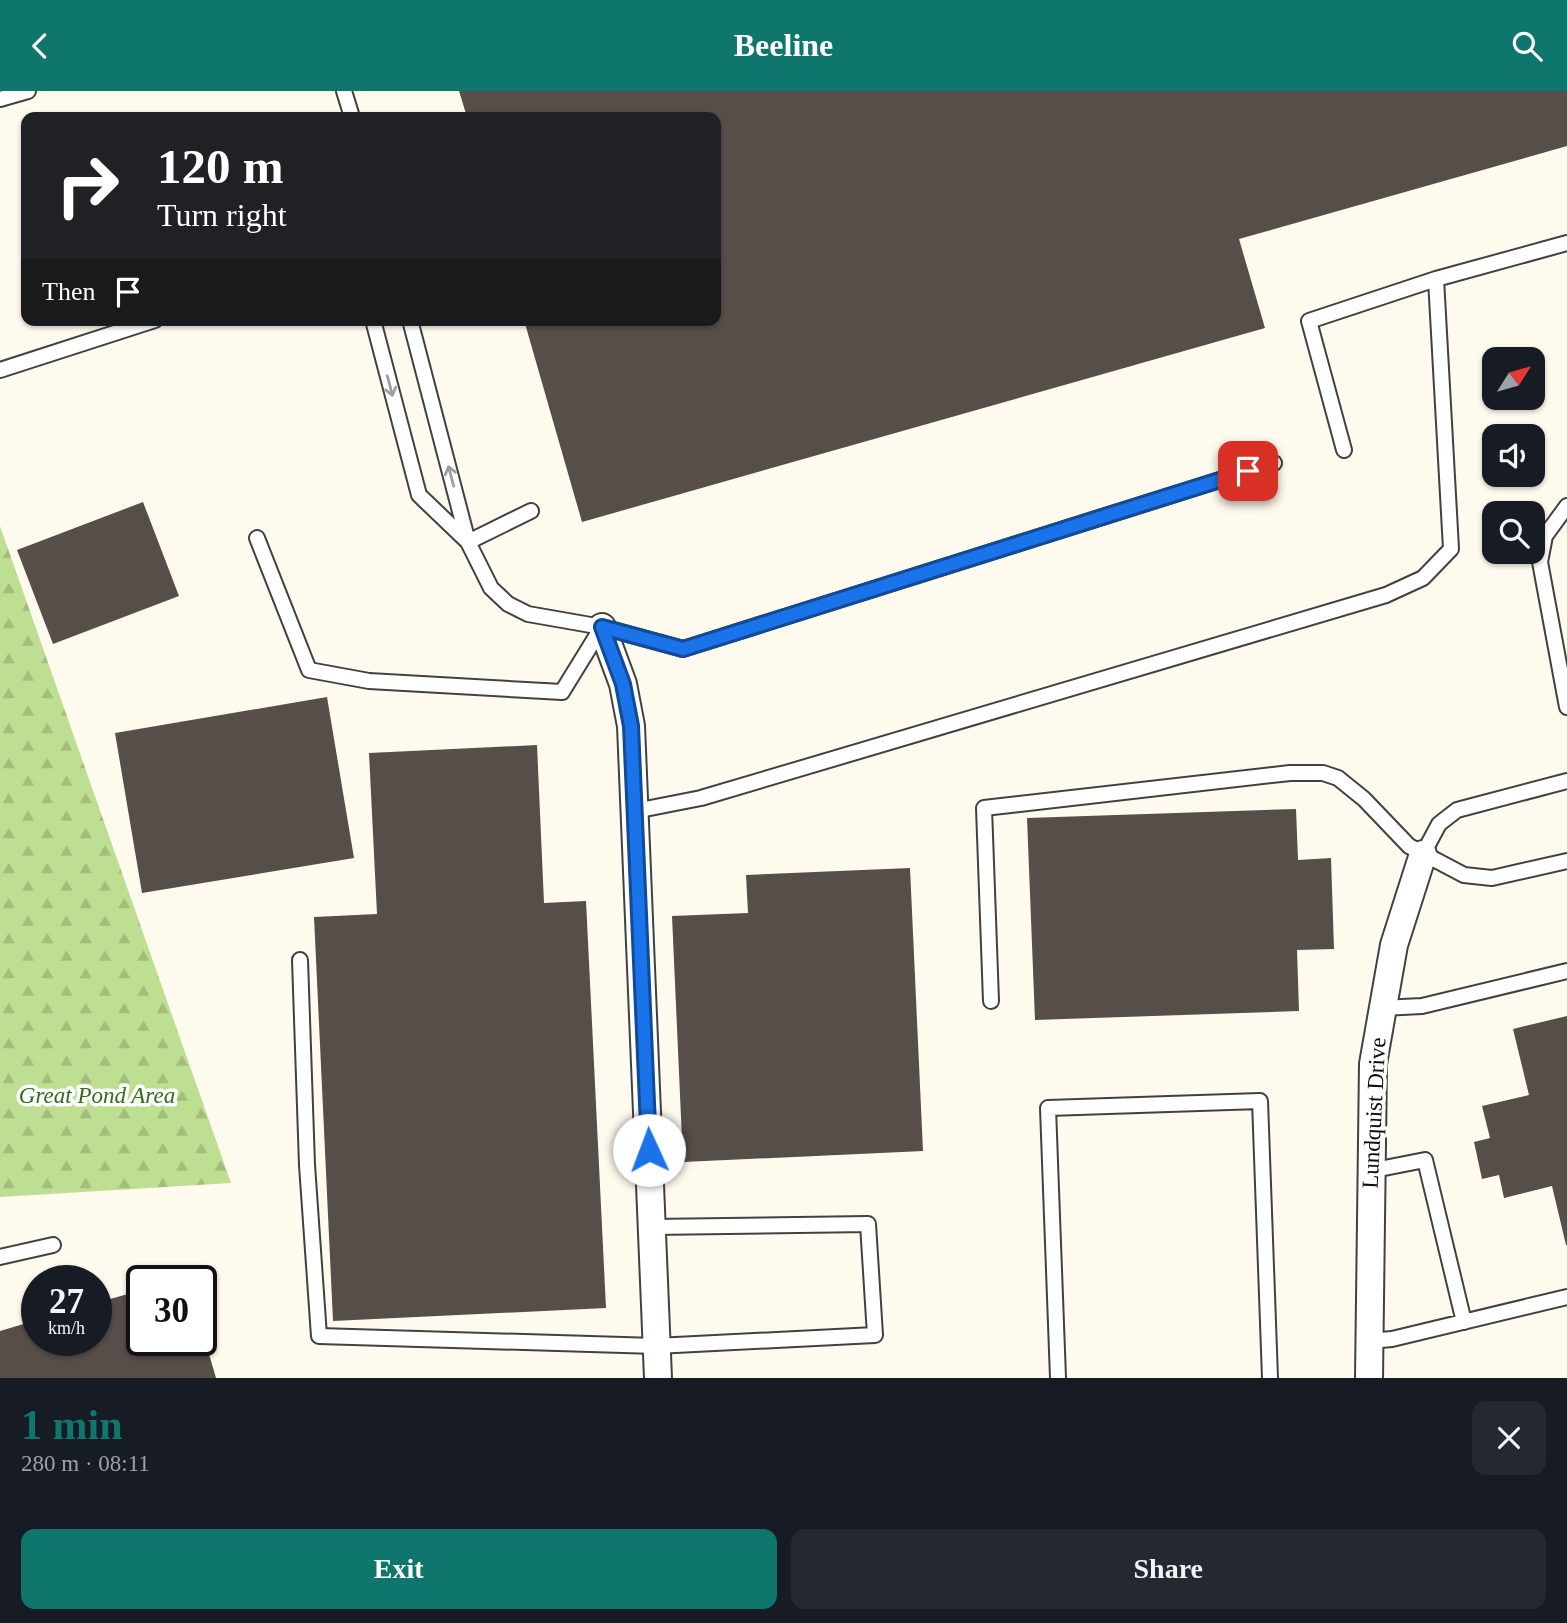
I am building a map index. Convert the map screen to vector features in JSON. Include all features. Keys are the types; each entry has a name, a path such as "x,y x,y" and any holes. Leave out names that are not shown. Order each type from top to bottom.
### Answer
{"street":[{"path":"602,627 628,706 635,811 657,1378"},
{"name":"Lundquist Drive","path":"1369,1378 1371,1083 1394,944 1423,854"}],"lane":[{"path":"0,99 28,91"},
{"path":"344,91 350,112"},
{"path":"1344,450 1309,321 1436,279 1567,243"},
{"path":"635,811 701,798 1386,595 1423,578 1451,549 1436,279"},
{"path":"0,370 136,326"},
{"path":"375,326 419,495 468,542"},
{"path":"412,326 468,542 491,588 508,604 528,614 602,627 683,649 1274,463"},
{"path":"1567,506 1545,536 1540,562 1567,707"},
{"path":"468,542 531,511"},
{"path":"257,538 309,670 369,681 562,692 602,627"},
{"path":"991,1001 984,808 1290,773 1323,773 1338,778 1352,788 1395,835 1423,854 1464,875 1478,878 1503,876 1567,861"},
{"path":"1423,854 1439,824 1457,810 1567,781"},
{"path":"300,960 307,1165 319,1336 656,1346 875,1335 868,1224 652,1227"},
{"path":"1382,1008 1422,1006 1567,971"},
{"path":"1058,1378 1048,1108 1260,1101 1270,1378"},
{"path":"1369,1171 1425,1160 1464,1322"},
{"path":"0,1257 53,1245"},
{"path":"1369,1341 1392,1339 1567,1297"}],"green space":[{"name":"Great Pond Area","path":"0,526 231,1183 0,1197"}],"building":[{"path":"459,91 1567,91 1567,146 1239,239 1265,328 582,522 526,326 721,326 721,112 465,112"},
{"path":"143,502 179,596 53,644 17,550"},
{"path":"327,697 354,858 142,893 115,733"},
{"path":"537,745 544,903 586,901 606,1308 333,1321 314,917 377,914 369,753"},
{"path":"1296,809 1298,860 1331,858 1334,949 1297,950 1299,1011 1035,1020 1027,818"},
{"path":"910,868 923,1151 683,1162 672,916 748,913 746,875"},
{"path":"1567,1016 1566,1245 1552,1186 1504,1198 1499,1175 1482,1179 1474,1142 1490,1138 1482,1106 1529,1095 1513,1029"},
{"path":"126,1295 126,1356 210,1356 216,1378 0,1378 0,1331 21,1325 21,1356 112,1356 112,1298"}],"route":[{"path":"649,1150 631,726 623,684 602,627 683,649 1248,471"}]}
